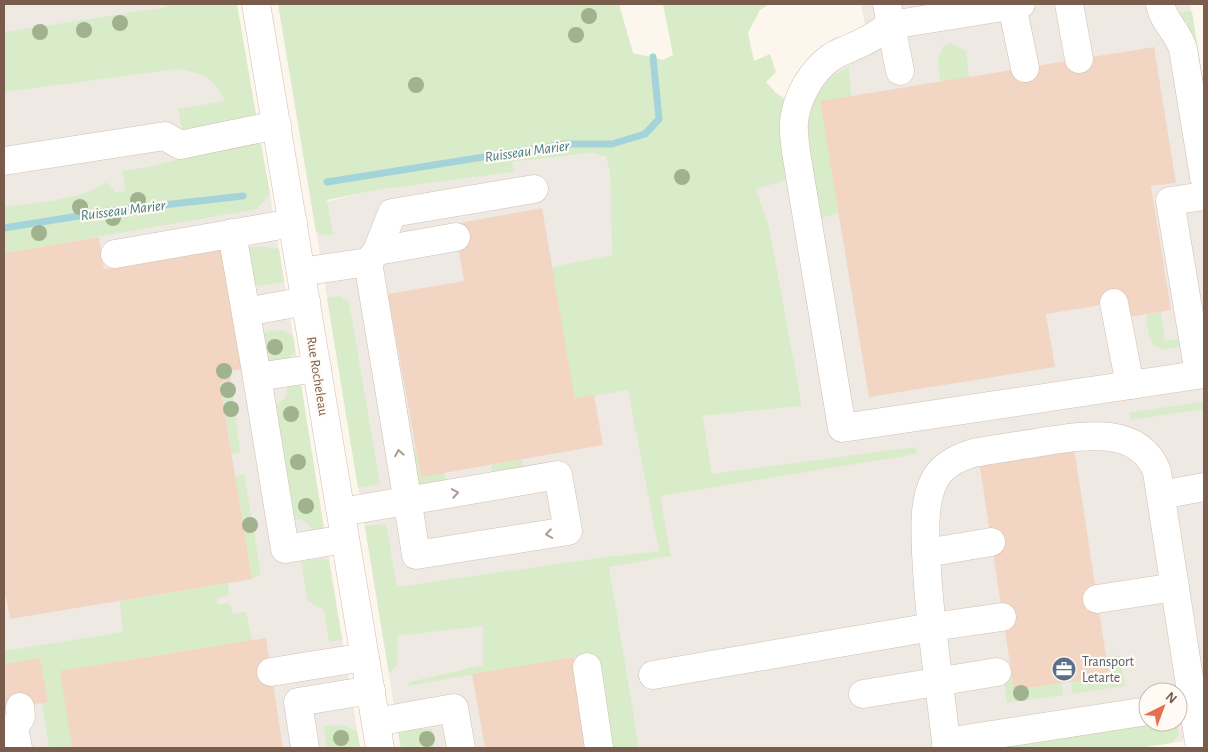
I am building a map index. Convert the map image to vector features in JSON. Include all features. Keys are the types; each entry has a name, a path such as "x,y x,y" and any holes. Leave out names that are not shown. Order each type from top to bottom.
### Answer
{"street":[{"name":"Rue Rocheleau","path":"256,4 378,735"},
{"path":"1069,4 1079,59"},
{"path":"1160,4 1164,17 1181,42 1183,49 1204,177"},
{"path":"1025,68 1004,5 889,14 863,42 830,58 809,81 802,94 796,109 794,122 796,152 842,428 1202,374 1170,202 1204,196"},
{"path":"889,14 900,71"},
{"path":"4,160 165,136 180,145 277,125"},
{"path":"341,512 408,501 558,475 568,531 416,555 408,501 372,265 392,213 534,189"},
{"path":"115,254 293,223"},
{"path":"232,233 285,549 346,539"},
{"path":"301,272 372,265 456,237"},
{"path":"246,312 306,301"},
{"path":"1114,303 1130,385"},
{"path":"257,377 317,368"},
{"path":"1138,713 947,745 932,627 926,533 929,494 935,480 949,464 972,453 1070,438 1104,435 1135,445 1148,455 1157,472 1161,495 1175,587 1183,682"},
{"path":"1161,495 1204,487"},
{"path":"926,552 991,542"},
{"path":"1097,599 1175,587"},
{"path":"653,675 932,627 1002,617"},
{"path":"304,748 298,702 282,670 365,657"},
{"path":"587,668 599,748"},
{"path":"863,694 997,672"},
{"path":"298,702 371,690"},
{"path":"18,748 14,728 21,717 20,707"},
{"path":"378,735 454,708 462,748"},
{"path":"1188,714 1200,748"}],"shaded area":[{"path":"4,4 189,4 4,32"},
{"path":"861,4 1190,4 1204,87 1204,738 1138,748 401,748 312,205 377,190 514,172 512,162 592,153 606,157 610,172 614,292 713,481 703,416 802,406 769,226 756,189 817,51 833,38 866,30"},
{"path":"239,18 270,194 360,748 4,748 4,52"}],"green space":[{"path":"166,4 237,4 256,115 234,124 183,133 178,109 225,101 211,81 200,75 177,69 4,92 4,32 167,7"},
{"path":"278,4 619,4 633,53 663,60 673,55 663,4 770,4 760,10 748,33 754,61 770,54 776,72 766,82 776,93 787,100 781,131 786,180 756,189 769,226 802,406 703,416 712,474 915,447 917,454 660,496 671,556 609,567 639,748 612,748 596,653 407,686 410,682 483,665 483,626 397,636 397,665 389,673 365,526 386,524 397,587 659,551 628,390 575,399 552,267 612,255 610,172 606,157 592,153 512,162 514,172 378,190 327,200 333,235 323,235 316,232"},
{"path":"1192,12 1204,87 1204,124 1187,21 1176,22 1176,13"},
{"path":"951,43 966,51 969,77 940,82 938,59 943,47"},
{"path":"849,67 851,96 839,213 818,219 807,155 806,133 809,113 816,95 829,79"},
{"path":"251,141 261,145 270,194 257,209 4,253 4,207 71,197 107,182 115,192 125,191 123,171 148,167"},
{"path":"247,247 279,249 284,282 259,286 253,284"},
{"path":"340,296 349,303 380,484 358,488 327,298"},
{"path":"1161,312 1165,341 1178,339 1181,345 1178,347 1162,349 1157,347 1150,339 1146,315"},
{"path":"283,330 293,336 295,352 289,358 267,362 262,332"},
{"path":"231,382 240,452 232,454 220,383"},
{"path":"301,385 324,530 312,533 311,527 301,519 294,520 274,404 284,398 287,393 287,387"},
{"path":"1204,401 1204,409 1130,420 1129,413"},
{"path":"416,448 421,477 444,472 446,482 418,487 411,449"},
{"path":"522,459 523,469 492,474 491,465"},
{"path":"244,474 261,574 252,579 235,476"},
{"path":"325,559 329,562 342,640 329,642 324,610 308,601 301,562"},
{"path":"228,583 229,595 217,599 218,605 227,603 231,606 232,614 246,612 252,640 61,671 72,748 49,748 42,703 48,702 40,658 4,664 4,651 123,632 120,601"},
{"path":"1120,655 1125,686 1072,694 1071,682 1106,658"},
{"path":"1011,671 1014,690 1062,683 1063,695 1007,703 1003,672"},
{"path":"342,725 357,731 360,748 327,748 324,726"},
{"path":"1138,725 1138,732 1179,732 1179,734 1172,743 1138,748 985,748"},
{"path":"411,728 432,729 435,748 401,748 398,733"}],"building":[{"path":"1154,47 1176,183 1151,186 1171,310 1128,317 1125,301 1046,314 1055,367 869,397 820,101"},
{"path":"542,208 575,399 594,395 603,445 421,477 388,294 464,281 454,224"},
{"path":"99,237 104,269 224,249 245,369 230,371 231,382 220,383 252,579 10,619 6,597 4,597 4,253"},
{"path":"1074,447 1109,676 1014,690 979,461"},
{"path":"266,638 283,748 72,748 60,671"},
{"path":"574,657 589,748 485,748 472,674"},
{"path":"40,658 48,702 4,709 4,664"}],"waterway":[{"name":"Ruisseau Marier","path":"327,182 565,144 612,144 645,134 659,119 653,57"},
{"name":"Ruisseau Marier","path":"4,228 110,211 243,196"}],"place":[{"name":"Transport Letarte","path":"1064,669"}]}
